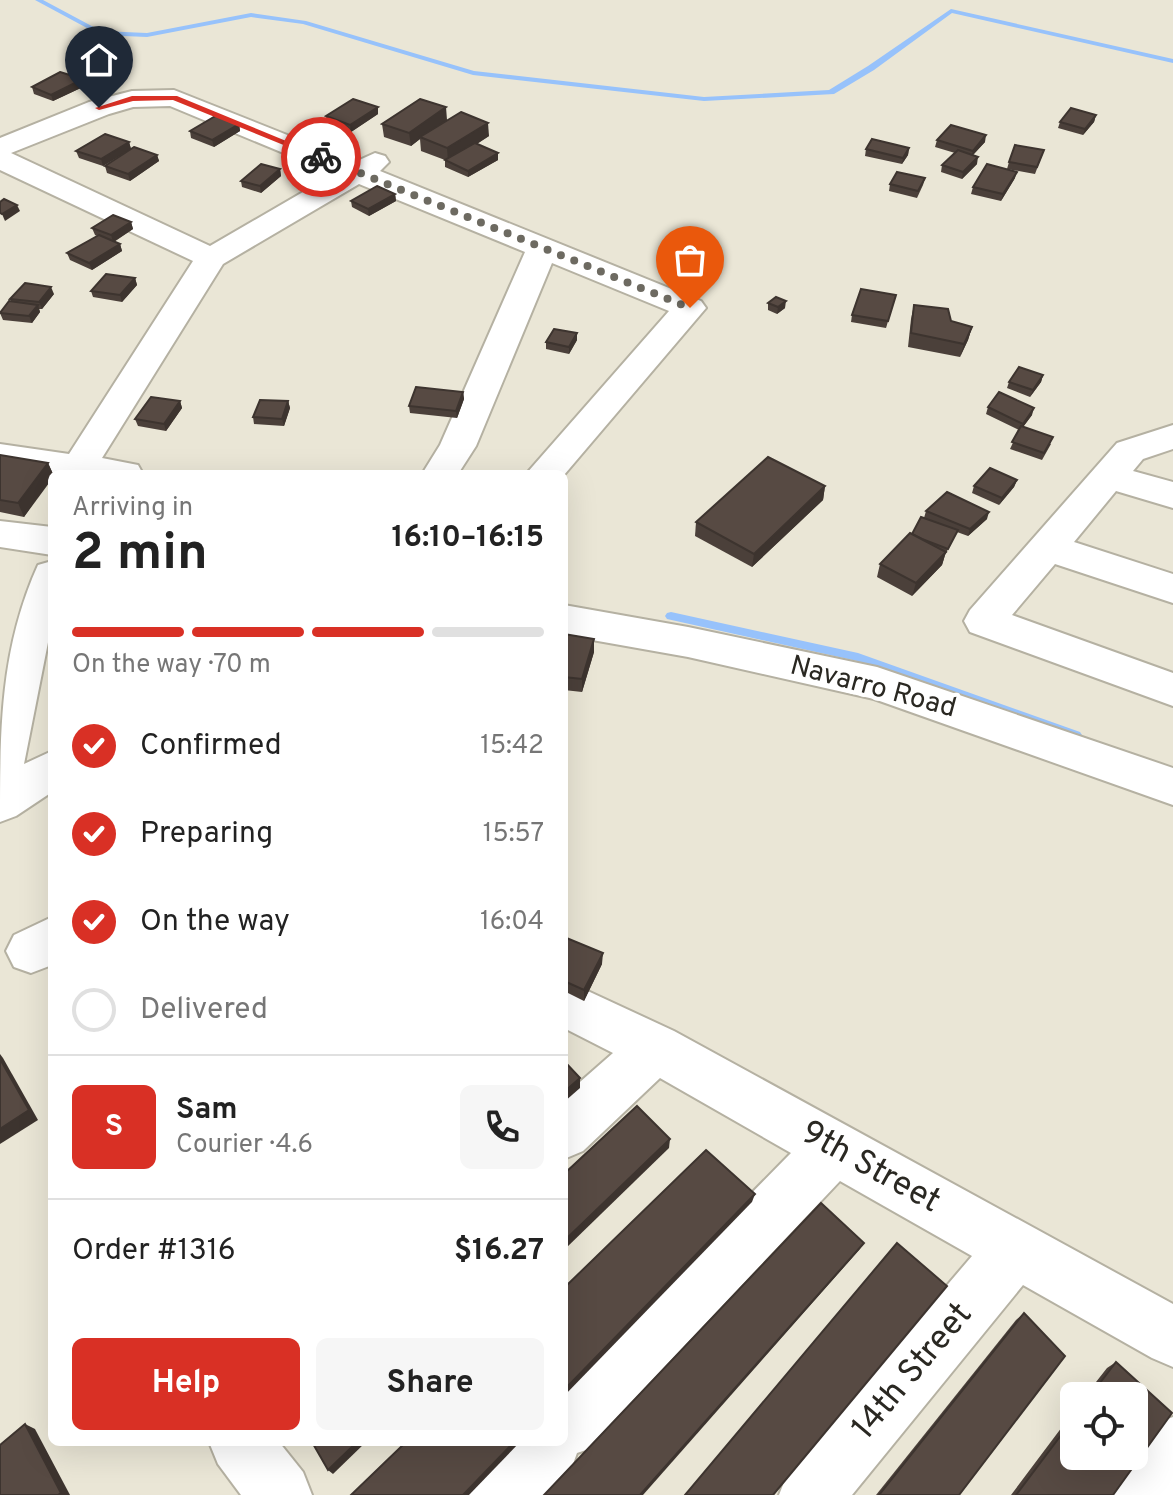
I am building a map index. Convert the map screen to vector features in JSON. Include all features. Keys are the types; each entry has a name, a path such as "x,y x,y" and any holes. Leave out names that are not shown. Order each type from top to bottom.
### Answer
{"street":[{"path":"0,148 99,108 132,99 174,98 371,164 543,247 690,308 548,470"},
{"path":"0,159 211,258"},
{"path":"77,470 211,258 371,164"},
{"path":"443,470 458,446 543,247"},
{"path":"1173,437 1130,451 984,621 1173,690"},
{"path":"0,456 71,470"},
{"path":"1109,476 1173,495"},
{"path":"1047,547 1173,589"},
{"path":"0,773 28,615 48,582"},
{"name":"Navarro Road","path":"568,621 688,642 877,683 1173,787"},
{"path":"0,803 48,772"},
{"name":"9th Street","path":"568,1005 656,1048 1173,1337"},
{"path":"568,1128 656,1048"},
{"path":"568,1424 834,1148"},
{"name":"14th Street","path":"811,1495 1015,1249"},
{"path":"243,1446 280,1495"},
{"path":"500,1495 547,1446"},
{"path":"1141,1495 1173,1448"}],"building":[{"path":"60,72 83,79 51,95 32,87"},
{"path":"353,99 378,107 350,125 326,116"},
{"path":"420,99 446,107 409,133 382,124"},
{"path":"1071,108 1096,115 1085,129 1060,122"},
{"path":"461,112 488,123 447,148 420,137"},
{"path":"217,115 239,124 212,140 190,131"},
{"path":"951,125 986,135 973,151 937,140"},
{"path":"105,134 129,142 101,159 76,151"},
{"path":"872,139 909,148 903,158 866,149"},
{"path":"475,143 498,153 468,171 445,160"},
{"path":"1015,145 1044,150 1037,167 1009,162"},
{"path":"134,147 157,155 128,174 105,166"},
{"path":"958,150 978,157 963,172 942,165"},
{"path":"261,164 280,169 260,186 241,181"},
{"path":"987,164 1017,172 1003,194 973,187"},
{"path":"897,172 925,178 918,191 890,184"},
{"path":"377,186 395,194 368,209 351,201"},
{"path":"4,199 17,205 2,214 0,202"},
{"path":"113,215 131,222 111,235 92,228"},
{"path":"99,235 120,244 89,263 67,253"},
{"path":"106,274 135,278 120,295 91,291"},
{"path":"25,283 51,287 39,302 10,299"},
{"path":"861,289 896,295 888,321 852,315"},
{"path":"776,297 786,301 778,307 768,303"},
{"path":"9,301 38,305 29,316 0,313"},
{"path":"914,305 948,309 951,321 972,327 964,344 911,333"},
{"path":"554,329 577,333 569,347 546,342"},
{"path":"1019,367 1043,375 1033,390 1009,382"},
{"path":"416,387 463,392 456,411 409,406"},
{"path":"999,392 1034,408 1023,424 988,407"},
{"path":"151,397 180,401 164,424 135,419"},
{"path":"260,400 288,401 282,419 253,417"},
{"path":"1021,426 1053,437 1044,453 1012,442"},
{"path":"0,455 48,463 18,503 0,500"},
{"path":"768,457 825,486 754,554 696,522"},
{"path":"990,468 1017,480 1002,498 974,486"},
{"path":"947,492 989,512 970,529 926,511"},
{"path":"921,517 958,530 948,549 912,534"},
{"path":"910,533 946,552 916,583 880,564"},
{"path":"568,635 594,639 582,679 568,677"},
{"path":"568,939 603,953 584,990 568,983"},
{"path":"0,1059 29,1110 0,1129"},
{"path":"568,1065 580,1078 568,1088"},
{"path":"637,1106 670,1139 568,1237 568,1170"},
{"path":"706,1150 755,1194 568,1386 568,1284"},
{"path":"821,1203 864,1243 640,1495 544,1495"},
{"path":"897,1243 947,1286 773,1495 685,1495"},
{"path":"1024,1313 1065,1356 959,1495 879,1495"},
{"path":"1116,1362 1138,1382 1101,1382"},
{"path":"1148,1391 1172,1413 1148,1446"},
{"path":"25,1424 61,1493 58,1495 0,1495 0,1445"},
{"path":"1060,1437 1060,1470 1131,1470 1113,1495 1016,1495"},
{"path":"314,1446 353,1446 328,1470"},
{"path":"402,1446 510,1446 463,1495 351,1495"}],"waterway":[{"path":"38,0 100,33 147,35 251,15 304,22 473,73 704,99 831,92 871,68 951,11 1173,61"},
{"path":"671,616 858,657 1076,735"}],"way so far":[{"path":"321,157 690,308"}],"route":[{"path":"99,108 132,99 174,98 321,157"}]}
